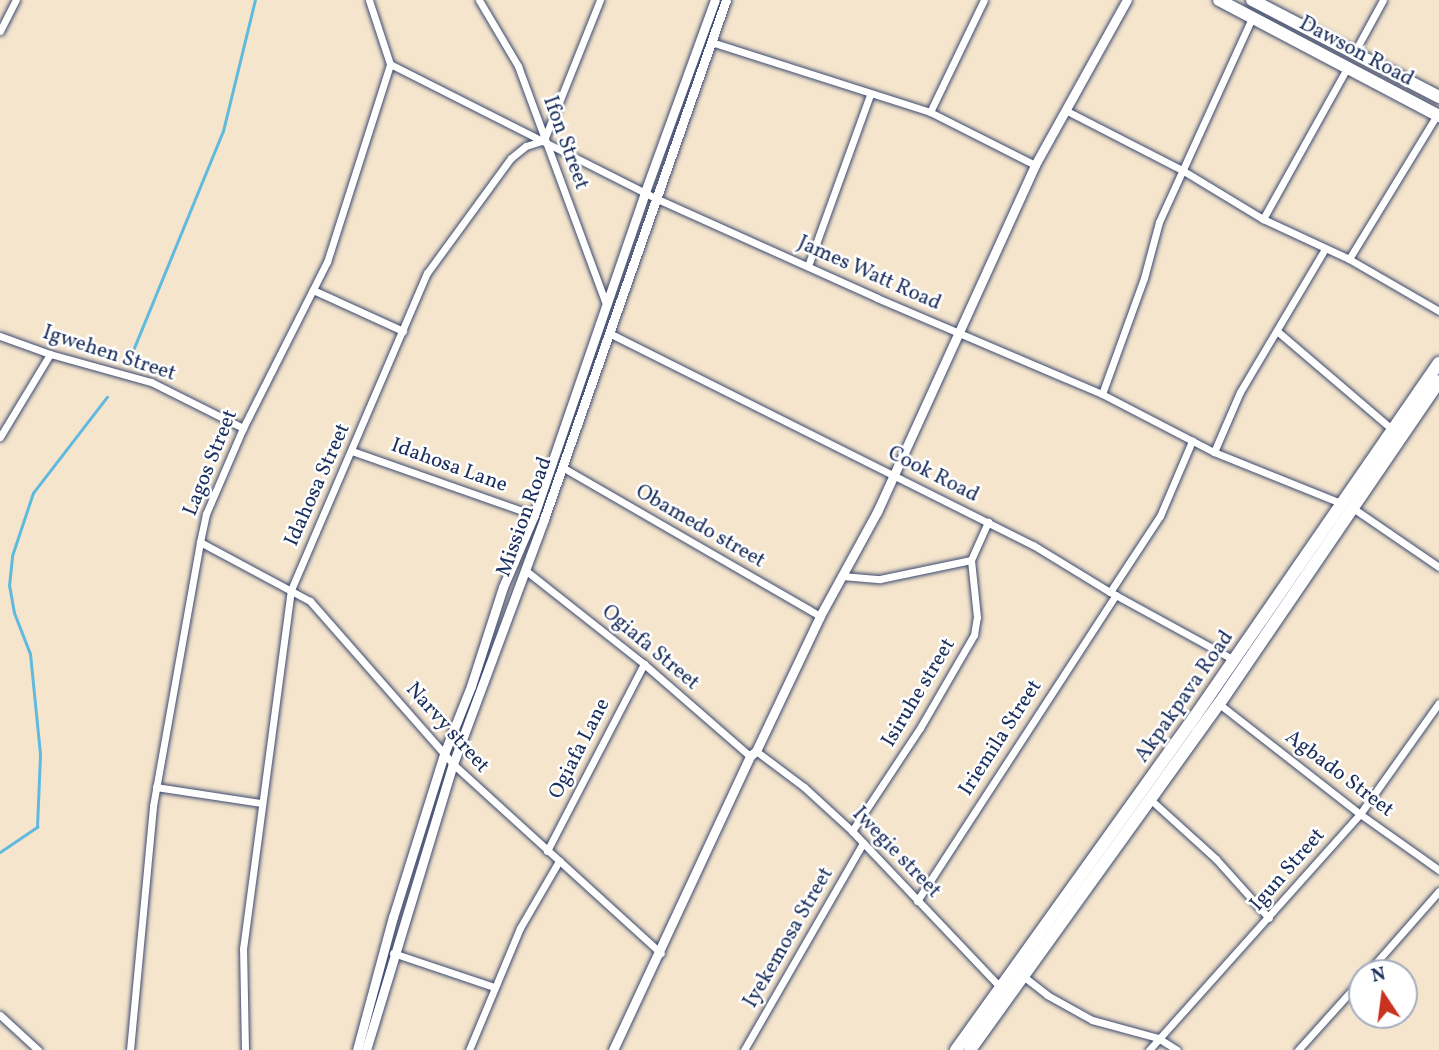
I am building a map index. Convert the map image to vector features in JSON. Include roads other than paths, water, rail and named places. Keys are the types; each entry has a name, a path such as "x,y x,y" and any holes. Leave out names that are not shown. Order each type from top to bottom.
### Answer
{"highway":[{"name":"Dawson Road","path":"1219,0 1346,70 1438,116"},
{"name":"Dawson Road","path":"1252,0 1439,97"},
{"name":"Akpakpava Road","path":"956,1050 1234,660 1439,363"},
{"name":"Akpakpava Road","path":"970,1050 1219,704 1439,381"}],"street":[{"path":"0,31 16,0"},
{"path":"369,0 390,64"},
{"name":"Ifon Street","path":"479,0 518,66 607,304"},
{"path":"544,140 600,0"},
{"name":"Mission Road","path":"357,1050 393,917 444,754 471,686 503,587 534,515 645,192 715,0"},
{"name":"Mission Road","path":"366,1050 393,954 453,764 562,467 726,0"},
{"path":"930,112 984,0"},
{"path":"613,1050 820,616 877,512 1035,165 1127,0"},
{"path":"1354,53 1383,0"},
{"path":"1102,394 1144,278 1159,222 1252,18"},
{"path":"711,42 930,112 1035,165"},
{"name":"James Watt Road","path":"390,64 655,198 1102,394 1214,452 1340,503"},
{"name":"Lagos Street","path":"130,1050 156,787 206,514 243,428 327,262 390,64"},
{"path":"1263,219 1346,70"},
{"path":"808,266 870,95"},
{"path":"1067,111 1182,170 1263,219 1349,259 1439,311"},
{"path":"1349,259 1438,116"},
{"name":"Idahosa Street","path":"245,1050 243,949 260,803 291,590 432,265 511,158 526,146 544,140"},
{"path":"1214,452 1240,392 1325,248"},
{"path":"313,290 403,331"},
{"path":"1277,331 1393,430"},
{"name":"Cook Road","path":"609,332 1033,545 1113,594 1234,660"},
{"name":"Igwehen Street","path":"0,335 50,354 150,382 243,428"},
{"path":"0,437 50,354"},
{"name":"Iriemila Street","path":"917,901 1160,516 1192,441"},
{"name":"Idahosa Lane","path":"352,451 534,515"},
{"name":"Obamedo street","path":"562,467 820,616"},
{"path":"1353,508 1439,567"},
{"path":"842,576 880,579 971,560 988,522"},
{"name":"Narvy street","path":"200,542 291,590 325,614 453,764 661,953"},
{"name":"Isiruhe street","path":"852,831 920,728 974,635 977,617 971,560"},
{"name":"Ogiafa Street","path":"525,569 753,754"},
{"name":"Ogiafa Lane","path":"547,851 644,664"},
{"name":"Igun Street","path":"1149,1050 1360,814 1439,703"},
{"name":"Agbado Street","path":"1219,704 1360,814 1439,870"},
{"name":"Iwegie street","path":"753,754 804,786 852,831 1001,989"},
{"path":"156,787 260,803"},
{"path":"1151,800 1216,859 1269,918"},
{"name":"Iyekemosa Street","path":"744,1050 863,843"},
{"path":"469,1050 520,928 559,861"},
{"path":"1379,959 1439,891"},
{"path":"393,954 494,987"},
{"path":"1023,976 1048,995 1092,1020 1158,1038 1177,1050"},
{"path":"1298,1050 1348,995"},
{"path":"0,1016 38,1050"}],"waterway":[{"path":"127,365 223,131 255,0"},
{"path":"0,852 37,827 40,754 30,654 14,613 9,586 12,556 33,493 107,397"}]}
